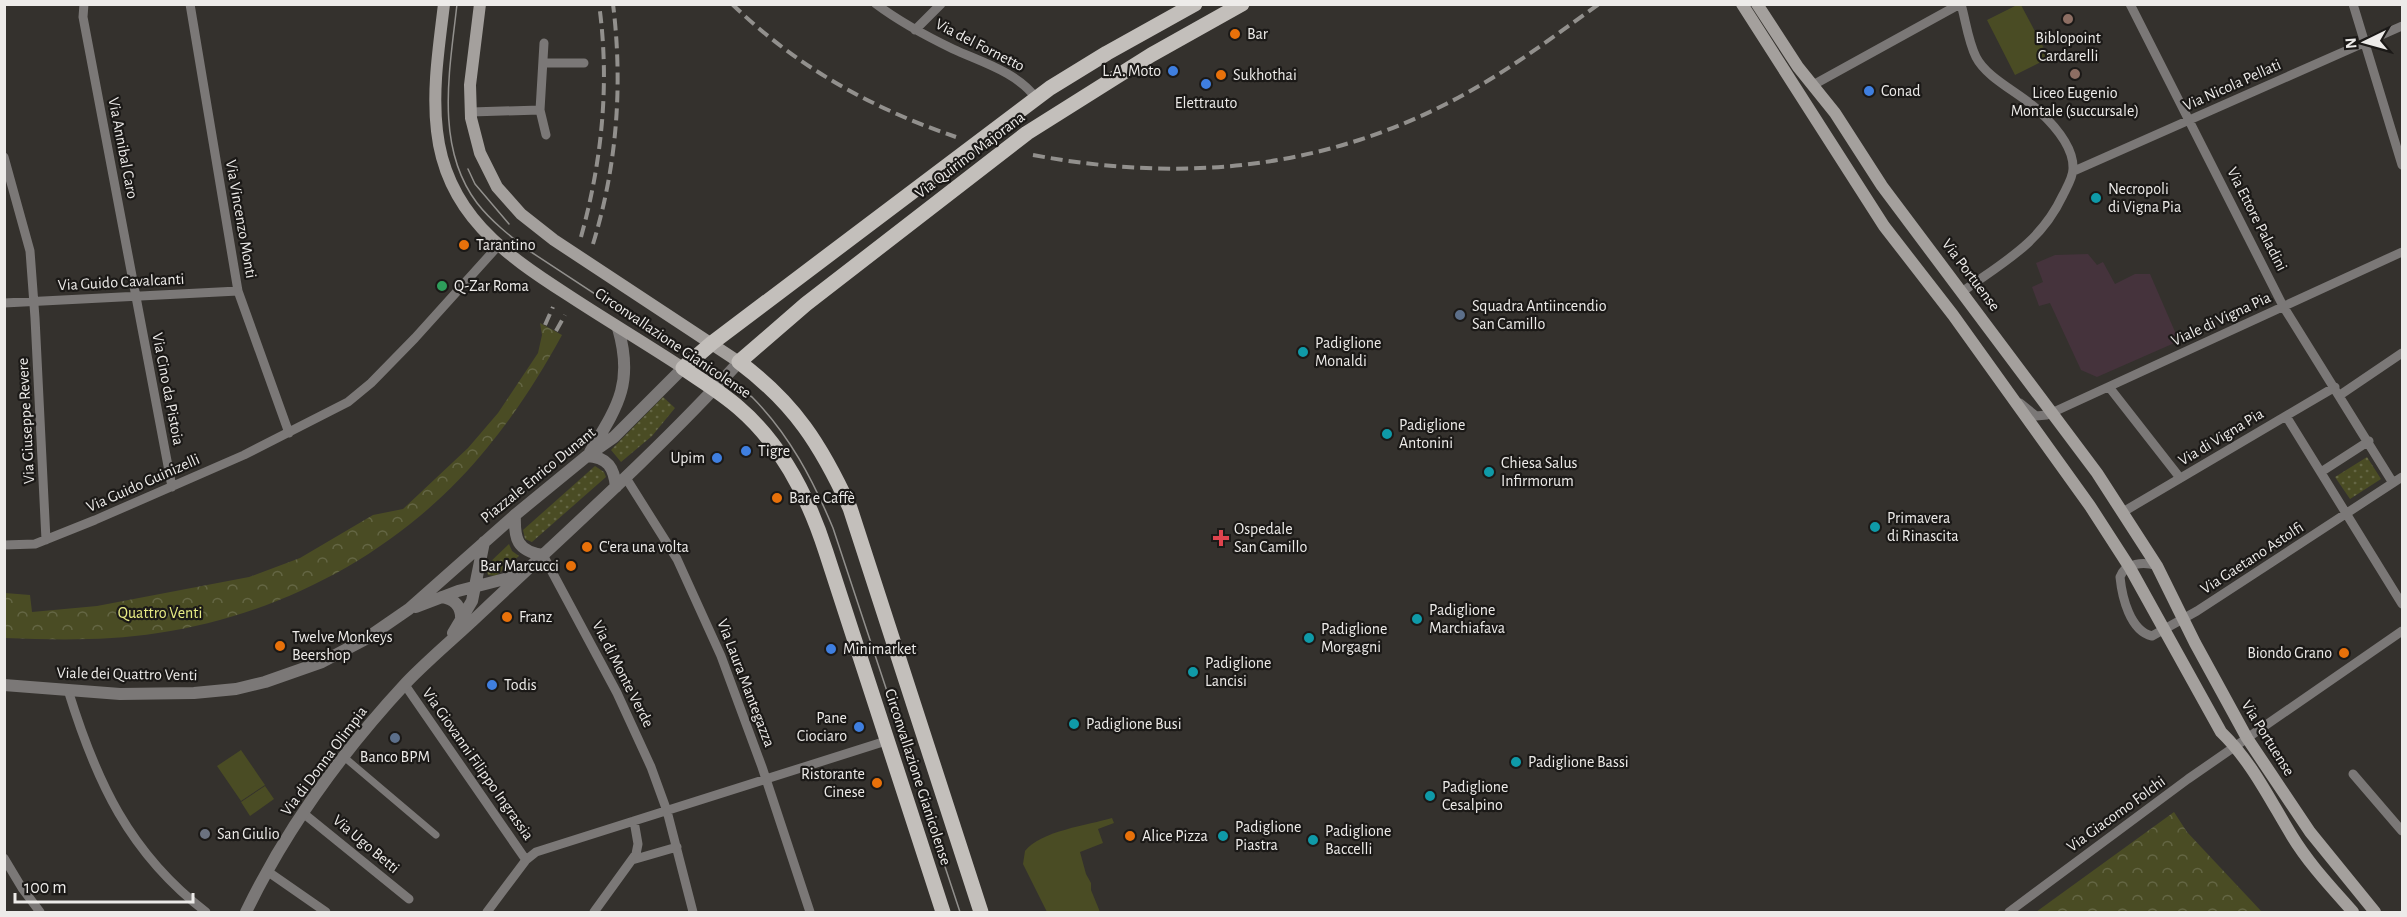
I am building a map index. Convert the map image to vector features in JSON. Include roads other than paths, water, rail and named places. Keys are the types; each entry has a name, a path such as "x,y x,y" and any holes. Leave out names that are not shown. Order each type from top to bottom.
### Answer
{"main road":[{"name":"Circonvallazione Gianicolense","path":"444,4 435,88 436,131 447,174 460,200 478,226 498,246 531,271 683,368 738,407 760,428 783,461 809,506 830,562 943,912"},
{"name":"Circonvallazione Gianicolense","path":"480,4 470,85 471,112 475,140 483,162 497,187 521,214 563,246 712,344 776,392 796,415 820,451 850,508 981,912"},
{"name":"Via Quirino Majorana","path":"712,344 1036,98 1113,50 1195,4"},
{"name":"Via Quirino Majorana","path":"738,362 798,311 1028,132 1107,81 1242,4"},
{"name":"Via Portuense","path":"1742,4 1879,218 2065,469 2130,568 2173,625 2305,855 2353,912"},
{"name":"Via Portuense","path":"1757,4 1835,113 1889,195 2032,384 2051,414 2097,473 2123,512 2157,566 2173,625 2211,715 2221,732 2241,742 2375,912"},
{"path":"1107,81 1103,77 1102,70 1105,60 1113,50"},
{"path":"1028,132 1037,114 1036,98"},
{"name":"Piazzale Enrico Dunant","path":"683,368 712,344"}],"street":[{"name":"Via Annibal Caro","path":"84,4 83,17 135,296"},
{"name":"Via Vincenzo Monti","path":"190,4 238,291 288,433"},
{"name":"Via del Fornetto","path":"876,4 915,30 1011,77 1026,86 1036,98"},
{"path":"915,30 941,4"},
{"path":"1813,85 1960,4 1977,59 1989,72 2033,105 2052,124 2068,149 2074,171 2060,201 2030,243 1962,292"},
{"name":"Via Ettore Paladini","path":"2130,4 2283,306 2338,391 2393,483"},
{"path":"2353,4 2403,165"},
{"name":"Via Nicola Pellati","path":"2074,171 2403,26"},
{"path":"544,43 540,110 546,135"},
{"path":"543,63 585,63"},
{"path":"471,112 540,110"},
{"name":"Via Giuseppe Revere","path":"4,157 28,243 34,301 46,540"},
{"name":"Via Guido Guinizelli","path":"4,545 30,545 46,540 172,488 338,407 360,393 415,338 498,246"},
{"name":"Viale di Vigna Pia","path":"2051,414 2403,252"},
{"name":"Via Guido Cavalcanti","path":"4,303 238,291"},
{"name":"Via Cino da Pistoia","path":"135,296 172,488"},
{"path":"616,487 614,472 607,462 600,458 587,456 610,420 621,394 626,362 618,328"},
{"name":"Via di Vigna Pia","path":"2123,512 2286,416 2338,391 2403,353"},
{"path":"447,642 626,478 738,362"},
{"name":"Piazzale Enrico Dunant","path":"410,609 515,515 614,437 683,368"},
{"path":"2109,387 2177,474"},
{"path":"2006,390 2036,416 2051,414"},
{"path":"2286,416 2403,604"},
{"path":"2320,472 2369,441"},
{"path":"2393,483 2403,477"},
{"name":"Via Laura Mantegazza","path":"626,478 677,559 721,656 766,779 810,912"},
{"name":"Via Gaetano Astolfi","path":"2173,625 2347,515 2393,483"},
{"path":"515,515 515,532 519,544 529,552 543,555"},
{"path":"447,642 470,607 484,542"},
{"name":"Via di Monte Verde","path":"543,555 617,693 651,767 677,847"},
{"path":"2157,566 2142,563 2121,573 2120,577 2131,617 2143,632 2154,636 2173,625"},
{"path":"410,609 442,597 521,575"},
{"path":"442,597 450,598 456,603 460,610 461,620"},
{"name":"Viale dei Quattro Venti","path":"4,686 181,694 219,691 259,684 299,671 338,654 364,640 410,609"},
{"name":"Via Giacomo Folchi","path":"2009,912 2241,742 2403,631"},
{"name":"Via di Donna Olimpia","path":"246,912 303,813 344,757 405,685 447,642"},
{"name":"Via Giovanni Filippo Ingrassia","path":"405,685 526,860"},
{"path":"68,690 96,771 127,830 162,873 206,912"},
{"path":"488,912 526,860 539,850 886,741"},
{"path":"344,757 436,835"},
{"path":"2353,774 2403,831"},
{"name":"Via Ugo Betti","path":"303,813 409,899"},
{"path":"594,912 632,860 638,844 634,821"},
{"path":"632,860 677,847 693,912"},
{"path":"4,858 40,912"},
{"path":"267,872 326,912"}],"tram line":[{"path":"457,4 448,106 455,157 464,181 482,210 514,239 752,397 789,442 817,492 833,528 960,912"},
{"path":"468,169 475,184 509,224"}],"railway":[{"path":"581,237 594,180 602,122 604,63 599,4"},
{"path":"593,244 608,185 616,125 617,65 613,4"},
{"path":"732,4 782,47 836,83 894,113 956,137"},
{"path":"1033,155 1140,168 1192,168 1244,165 1295,157 1346,144 1396,127 1486,82 1599,4"},
{"path":"545,325 553,307"},
{"path":"556,331 565,315"}],"place":[{"name":"Biblopoint Cardarelli","path":"2068,19"},
{"name":"Bar","path":"1235,34"},
{"name":"L.A. Moto","path":"1173,71"},
{"name":"Liceo Eugenio Montale (succursale)","path":"2075,74"},
{"name":"Sukhothai","path":"1221,75"},
{"name":"Elettrauto","path":"1206,84"},
{"name":"Conad","path":"1869,91"},
{"name":"Necropoli di Vigna Pia","path":"2096,198"},
{"name":"Tarantino","path":"464,245"},
{"name":"Q-Zar Roma","path":"442,286"},
{"name":"Squadra Antiincendio San Camillo","path":"1460,315"},
{"name":"Padiglione Monaldi","path":"1303,352"},
{"name":"Padiglione Antonini","path":"1387,434"},
{"name":"Tigre","path":"746,451"},
{"name":"Upim","path":"717,458"},
{"name":"Chiesa Salus Infirmorum","path":"1489,472"},
{"name":"Bar e Caffè","path":"777,498"},
{"name":"Primavera di Rinascita","path":"1875,527"},
{"name":"Ospedale San Camillo","path":"1221,538"},
{"name":"C'era una volta","path":"587,547"},
{"name":"Bar Marcucci","path":"571,566"},
{"name":"Franz","path":"507,617"},
{"name":"Padiglione Marchiafava","path":"1417,619"},
{"name":"Padiglione Morgagni","path":"1309,638"},
{"name":"Twelve Monkeys Beershop","path":"280,646"},
{"name":"Minimarket","path":"831,649"},
{"name":"Biondo Grano","path":"2344,653"},
{"name":"Padiglione Lancisi","path":"1193,672"},
{"name":"Todis","path":"492,685"},
{"name":"Padiglione Busi","path":"1074,724"},
{"name":"Pane Ciociaro","path":"859,727"},
{"name":"Banco BPM","path":"395,738"},
{"name":"Padiglione Bassi","path":"1516,762"},
{"name":"Ristorante Cinese","path":"877,783"},
{"name":"Padiglione Cesalpino","path":"1430,796"},
{"name":"San Giulio","path":"205,834"},
{"name":"Alice Pizza","path":"1130,836"},
{"name":"Padiglione Piastra","path":"1223,836"},
{"name":"Padiglione Baccelli","path":"1313,840"}],"park label":[{"name":"Quattro Venti","path":"160,613"}]}
